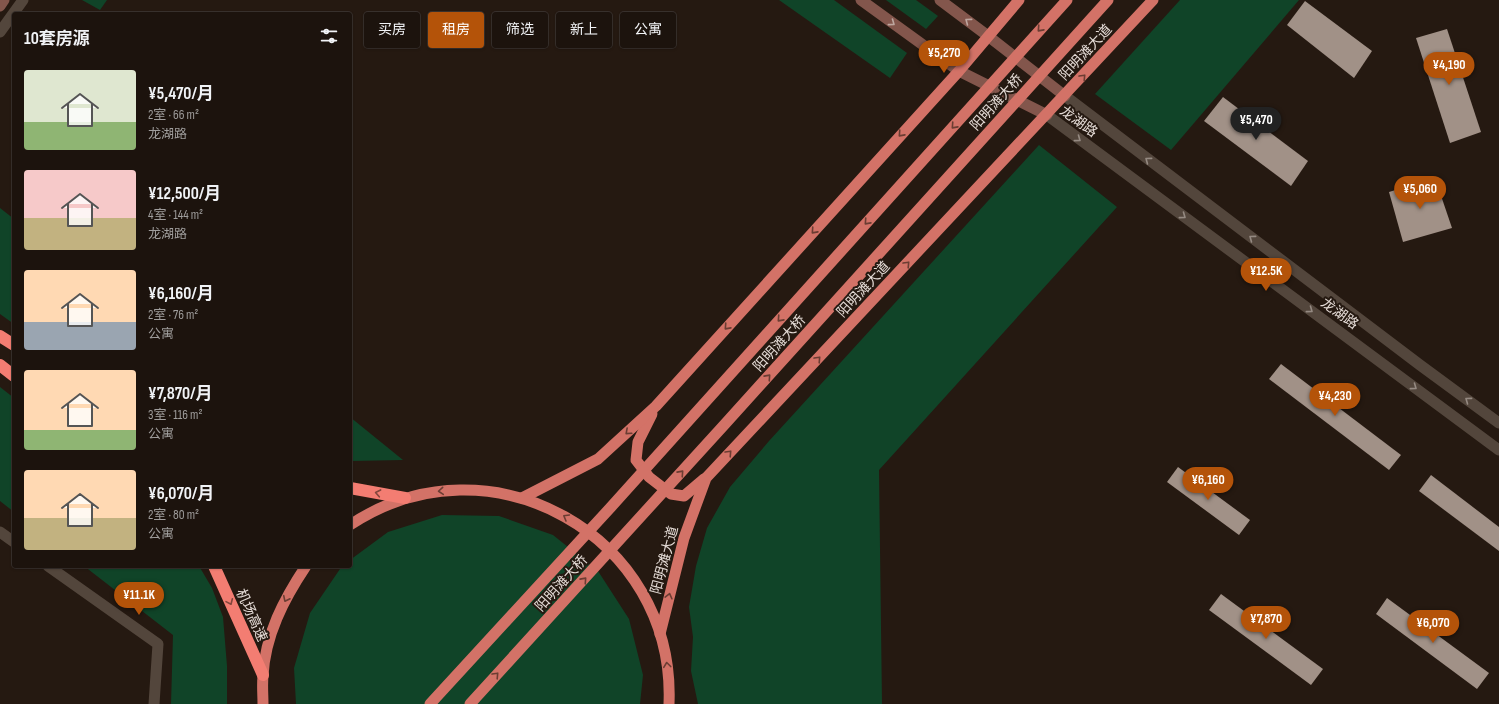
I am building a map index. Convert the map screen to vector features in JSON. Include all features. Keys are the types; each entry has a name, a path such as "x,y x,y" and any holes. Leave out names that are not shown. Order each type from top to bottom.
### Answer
{"highway":[{"path":"522,498 598,459 656,406 959,71 1019,0"},
{"name":"阳明滩大桥","path":"430,704 611,507 1066,0"},
{"name":"阳明滩大桥","path":"470,704 720,430 1108,0"},
{"path":"1118,38 1147,0"},
{"name":"阳明滩大道","path":"660,634 684,538 706,478 1065,96 1153,0"},
{"path":"0,336 12,344"},
{"path":"0,365 12,374"},
{"path":"656,406 638,442 636,460 648,477 671,494 684,496 706,478"},
{"path":"352,488 405,498"},
{"path":"352,524 377,509 405,498 434,492 463,490 493,491 522,498 553,510 582,527 608,548 630,574 648,603 660,634 666,657 669,680 669,704"},
{"name":"机场高速","path":"215,568 263,675"},
{"path":"263,704 263,675 268,646 277,617 290,590 305,568"}],"main road":[{"path":"0,6 4,0"},
{"path":"861,0 959,71 1047,115"},
{"path":"940,0 1065,96"}],"street":[{"path":"14,12 23,0"},
{"path":"0,32 12,15"},
{"name":"龙湖路","path":"1065,96 1420,365 1499,423"},
{"name":"龙湖路","path":"1047,115 1499,450"},
{"path":"0,532 12,541"},
{"path":"51,568 158,644 154,704"}],"green space":[{"path":"82,0 107,0 100,10"},
{"path":"779,0 834,0 907,53 890,78"},
{"path":"886,0 916,0 938,16 926,29"},
{"path":"1180,0 1299,0 1171,150 1095,94"},
{"path":"1039,145 1117,207 879,470 882,704 698,704 691,671 693,637 689,607 696,566 707,528 730,487 769,441"},
{"path":"0,208 12,217 12,323 0,314"},
{"path":"0,387 12,396 12,510 0,501"},
{"path":"352,419 403,460 352,461"},
{"path":"442,515 499,516 553,535 598,571 629,619 643,675 640,704 296,704 294,668 310,613 341,568 352,568 352,559 388,532"},
{"path":"87,568 200,568 212,588 223,617 227,666 227,704 171,704 173,635"}],"building":[{"path":"1305,1 1372,51 1354,78 1287,25"},
{"path":"1447,29 1481,132 1450,143 1416,38"},
{"path":"1223,97 1308,161 1291,186 1204,121"},
{"path":"1435,178 1452,228 1403,242 1389,192"},
{"path":"1281,364 1401,455 1389,470 1269,379"},
{"path":"1178,467 1250,520 1239,535 1167,482"},
{"path":"1431,475 1499,527 1499,551 1419,491"},
{"path":"1221,594 1323,669 1311,685 1209,610"},
{"path":"1387,598 1489,673 1477,689 1376,614"}]}
